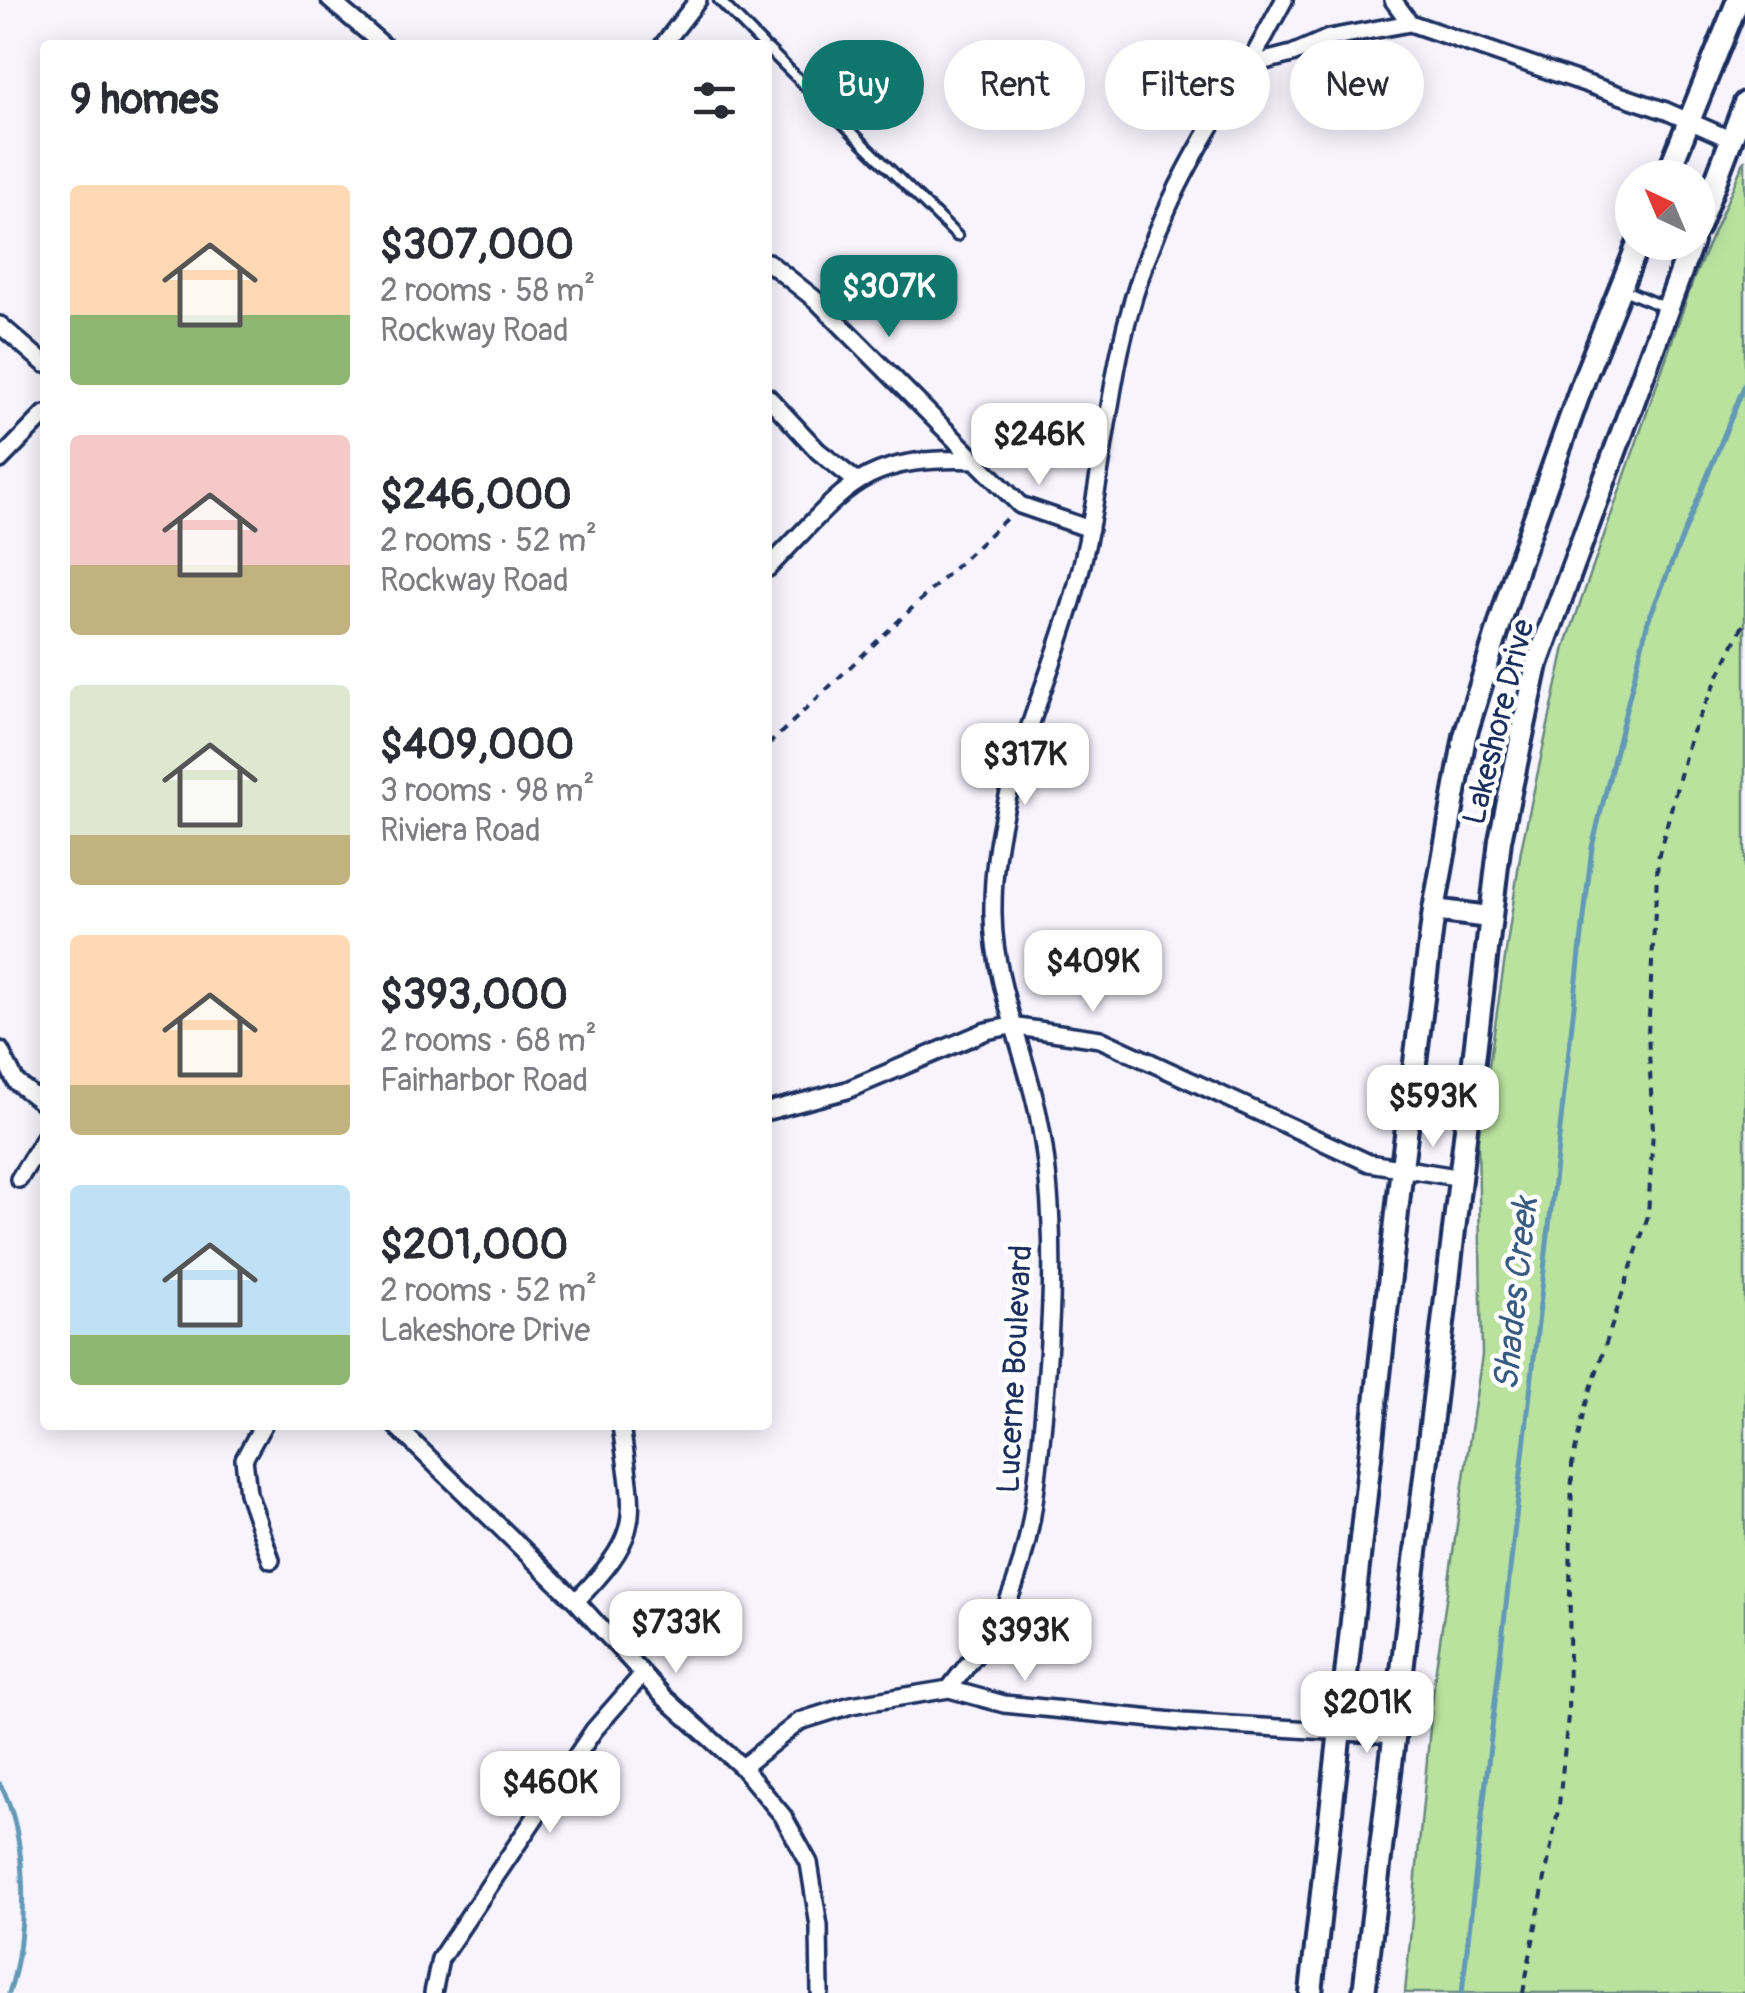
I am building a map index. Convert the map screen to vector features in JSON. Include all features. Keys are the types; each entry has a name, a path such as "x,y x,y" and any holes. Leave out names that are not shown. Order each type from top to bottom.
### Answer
{"main road":[{"path":"1674,160 1738,0"},
{"path":"1715,180 1745,103"},
{"name":"Lakeshore Drive","path":"1311,1993 1434,910 1471,717 1518,564 1632,260"},
{"name":"Lakeshore Drive","path":"1364,1993 1456,1177 1500,840 1537,664 1685,260"},
{"path":"1434,910 1490,917"}],"street":[{"path":"330,0 377,40"},
{"path":"667,40 698,0"},
{"name":"Lucerne Boulevard","path":"1262,40 1284,0"},
{"path":"1393,0 1410,24"},
{"path":"1270,60 1329,38 1410,24 1690,121 1730,139"},
{"name":"Lucerne Boulevard","path":"949,1689 1005,1608 1035,1510 1052,1317 1050,1208 1038,1116 1011,1026 992,917 1004,798 1060,640 1090,529 1121,346 1176,181 1208,130"},
{"path":"772,265 816,300 979,460 1020,506 1090,529"},
{"path":"0,325 40,360"},
{"path":"772,401 818,451 855,480"},
{"path":"0,460 40,419"},
{"path":"772,564 855,480 892,464 924,458 979,460"},
{"path":"772,1110 847,1090 986,1031 1011,1026 1100,1038 1369,1163 1456,1177"},
{"path":"0,1050 16,1082 40,1101"},
{"path":"19,1179 40,1145"},
{"path":"260,1430 244,1459 248,1493 271,1560"},
{"path":"400,1430 576,1601 643,1674 742,1767 783,1816 809,1863 819,1926 820,1993"},
{"path":"576,1601 611,1566 629,1534 632,1508 622,1430"},
{"path":"433,1993 440,1959 594,1730 643,1674"},
{"path":"742,1767 800,1722 850,1705 949,1689 1004,1704 1183,1722 1394,1735"}],"lane":[{"path":"718,0 759,40"},
{"path":"772,53 957,236"},
{"path":"1620,289 1668,308"}],"path":[{"path":"772,741 1020,506"},
{"path":"1523,1993 1559,1806 1568,1716 1574,1452 1648,1216 1653,1130 1648,1034 1658,858 1691,734 1745,622"}],"green space":[{"path":"1745,159 1745,1993 1405,1993 1435,1675 1482,1355 1478,1140 1521,850 1565,647 1694,278 1702,260 1715,260 1715,229"}],"waterway":[{"name":"Shades Creek","path":"1462,1993 1592,847 1648,621 1745,384"},
{"path":"0,1784 21,1858 20,1944 9,1993"}]}
